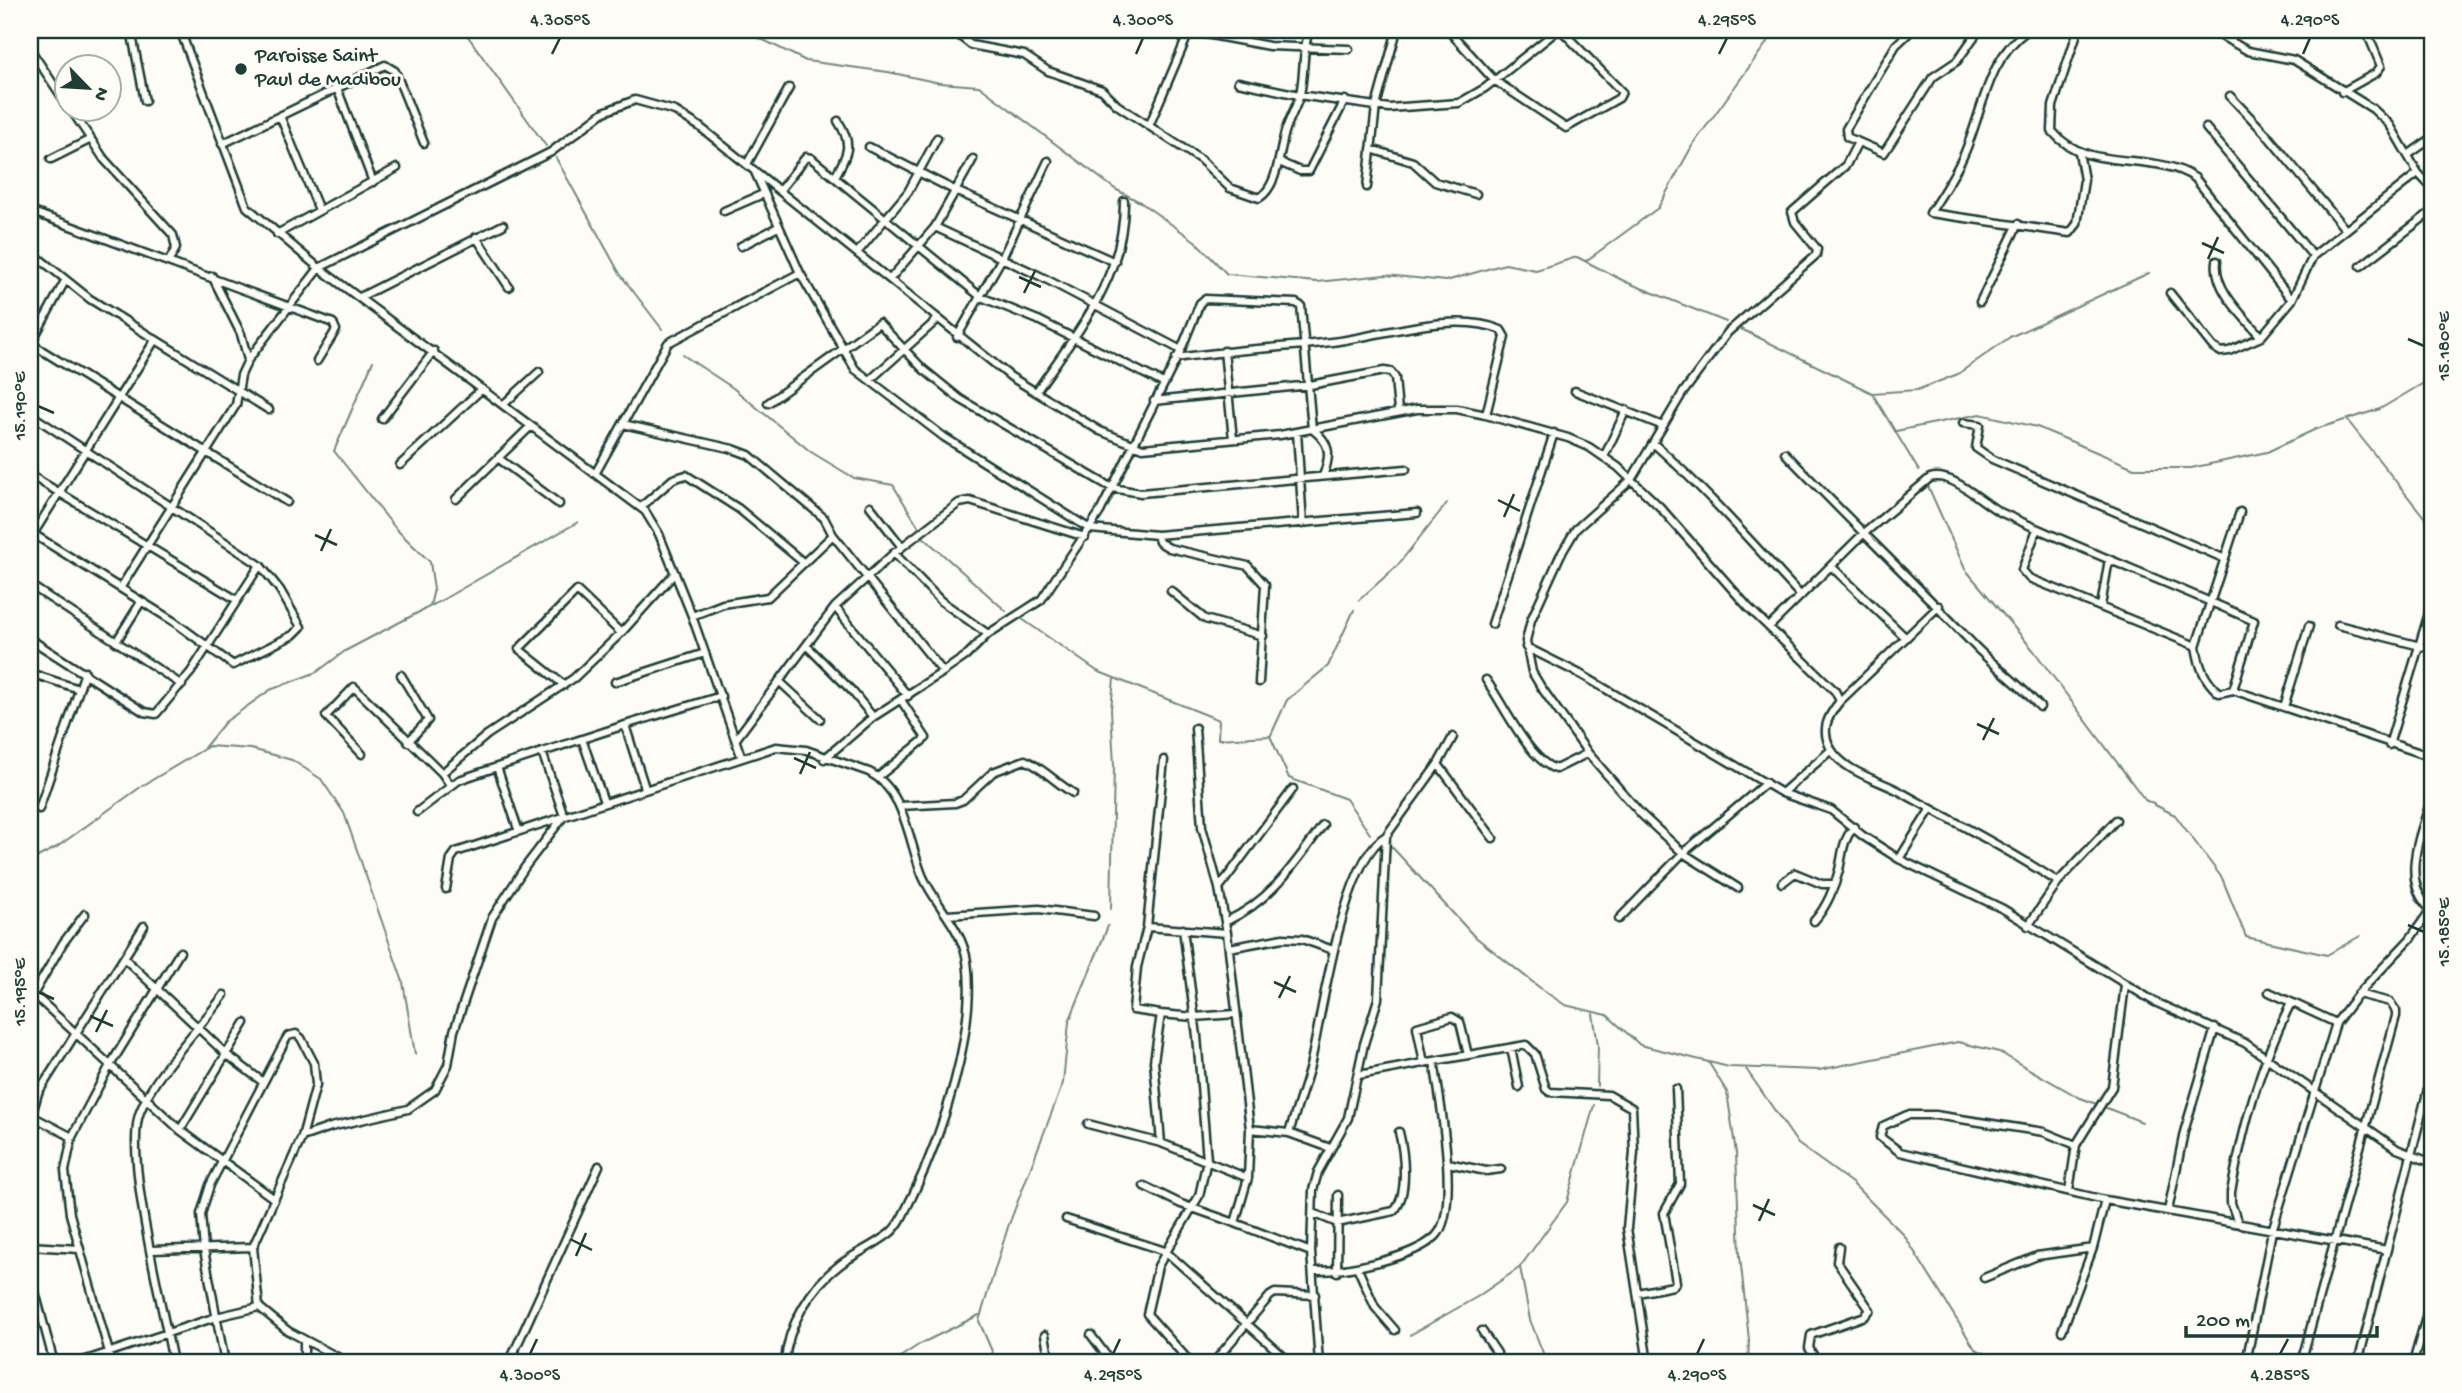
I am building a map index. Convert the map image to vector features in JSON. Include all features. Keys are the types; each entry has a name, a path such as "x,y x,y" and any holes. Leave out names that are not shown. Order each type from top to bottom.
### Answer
{"street":[{"path":"131,30 145,101"},
{"path":"180,30 247,206 319,268 641,507 659,534 675,573 741,756"},
{"path":"952,30 971,44 1024,55 1048,71 1102,90 1111,96 1116,105 1201,160 1230,188 1259,198 1268,188 1279,162 1281,144 1299,95 1303,48 1309,30"},
{"path":"1149,126 1190,30 1269,46 1349,49"},
{"path":"1367,187 1376,106 1397,30"},
{"path":"1238,82 1299,95 1376,106 1459,103 1494,80 1560,30 1620,86 1622,92 1619,97 1566,128 1494,80 1448,30"},
{"path":"1912,30 1896,45 1845,132 1858,142 1884,153 1933,77 1957,61 1979,30"},
{"path":"2028,30 2010,44 1996,66 1964,155 1930,213 2018,224 2062,233 2075,230 2084,180 2079,152"},
{"path":"2078,30 2051,118 2052,131 2060,141 2079,152 2176,168 2195,178 2292,300"},
{"path":"2218,30 2223,37 2248,51 2294,60 2379,114 2418,173 2432,188"},
{"path":"2342,92 2376,73 2381,66 2366,30"},
{"path":"30,49 52,82"},
{"path":"222,144 380,67 393,68 424,143"},
{"path":"337,88 373,181"},
{"path":"747,164 789,88"},
{"path":"2230,96 2267,135 2345,229"},
{"path":"1279,162 1300,171 1309,171 1345,100"},
{"path":"121,587 149,548 236,405 241,392 241,375 248,360 319,268 551,152 604,112 625,102 647,102 682,115 747,164 890,279 957,337 1036,392 1100,431 1131,444 1143,448 1233,439 1297,432 1398,411 1457,410 1553,433 1589,447 1631,480 1684,530 1748,607 1826,681 1840,701"},
{"path":"280,116 319,209"},
{"path":"835,177 850,148 847,135 838,121"},
{"path":"79,122 104,159 173,235 176,248 170,261"},
{"path":"2206,128 2313,256"},
{"path":"858,253 887,221 920,172 937,138"},
{"path":"2408,155 2432,138"},
{"path":"51,159 91,139"},
{"path":"1738,887 1683,853 1641,814 1588,752 1541,687 1532,672 1525,647 1531,620 1567,541 1576,529 1631,480 1663,426 1728,332 1816,255 1817,249 1795,222 1792,212 1846,165 1858,142"},
{"path":"869,147 956,191 1115,262"},
{"path":"1371,149 1413,162 1435,182 1476,194"},
{"path":"780,190 806,157 818,162 981,297 1163,383"},
{"path":"890,279 935,226 973,159"},
{"path":"957,337 1002,258 1048,161"},
{"path":"277,234 397,168"},
{"path":"754,170 800,273 855,369 944,437 1090,529 1157,535 1417,513"},
{"path":"2170,293 2213,347 2221,352 2261,337 2292,300 2313,256 2418,173"},
{"path":"723,211 764,194"},
{"path":"1036,392 1095,307 1115,262 1124,232 1124,201"},
{"path":"30,211 289,305 336,327 317,361"},
{"path":"2361,266 2432,211"},
{"path":"1980,302 2018,224"},
{"path":"360,298 503,225"},
{"path":"935,226 1181,350"},
{"path":"741,246 778,227"},
{"path":"476,237 509,288"},
{"path":"30,251 65,281 269,410"},
{"path":"2217,261 2216,272 2221,287 2261,337"},
{"path":"595,474 668,343 800,273"},
{"path":"212,276 241,334 248,360"},
{"path":"65,281 30,344 286,502"},
{"path":"824,759 873,717 966,656 988,634 1041,600 1090,529 1181,350 1200,303 1205,299 1296,303 1303,311 1312,429"},
{"path":"870,380 937,320"},
{"path":"768,403 879,323 905,351 960,399 1112,488 1141,493 1406,470"},
{"path":"1176,358 1304,344 1441,324 1491,325 1502,330 1505,337 1486,415"},
{"path":"30,414 89,450 260,565 295,613 300,623 299,630 236,665 229,664 208,645 121,587 31,535 89,450 155,340"},
{"path":"382,419 434,351"},
{"path":"1224,351 1233,439"},
{"path":"504,404 539,372"},
{"path":"1154,401 1310,385 1391,372 1395,378 1398,411"},
{"path":"400,465 482,389"},
{"path":"1575,391 1663,426"},
{"path":"1604,457 1626,410"},
{"path":"1963,423 1980,425 1976,448 1992,460 2223,558"},
{"path":"623,424 733,449 748,455 824,518 834,535 943,672"},
{"path":"456,499 531,426"},
{"path":"1312,429 1324,437 1329,450 1322,476"},
{"path":"1297,432 1303,524"},
{"path":"1492,624 1553,433"},
{"path":"1653,443 1721,507 1801,596"},
{"path":"1786,453 1862,535 1939,606 1970,642 2040,708"},
{"path":"498,458 559,504"},
{"path":"30,475 237,600"},
{"path":"641,507 673,479 686,475 739,509 804,563"},
{"path":"1769,627 1862,535 1930,478 1945,477 1976,498 2037,529 2253,621 2233,690"},
{"path":"736,739 835,607 894,552 964,500 1085,537"},
{"path":"870,506 902,547"},
{"path":"2240,512 2208,600 2196,646 2199,664 2208,684 2219,693 2233,690 2389,745 2432,757"},
{"path":"2037,529 2022,570 2029,578 2196,646"},
{"path":"692,616 723,604 762,600 834,535"},
{"path":"1157,535 1159,542 1169,548 1248,566 1265,585 1259,682"},
{"path":"894,552 941,601 988,634"},
{"path":"2101,607 2109,559"},
{"path":"30,639 150,715 156,714 182,685 260,565"},
{"path":"1832,567 1906,638"},
{"path":"442,773 487,735 564,685 621,633 675,573"},
{"path":"30,585 182,685"},
{"path":"1171,591 1205,619 1263,636"},
{"path":"564,685 519,649 577,592 621,633"},
{"path":"116,642 141,602"},
{"path":"2389,745 2432,603"},
{"path":"1939,606 1840,701 1826,721 1831,750 1855,770 2058,882"},
{"path":"835,607 908,696"},
{"path":"2338,625 2432,649"},
{"path":"2284,707 2309,626"},
{"path":"807,646 852,691 873,717"},
{"path":"1525,647 1594,681 1782,793 1831,810 1899,859 2003,909 2125,985 2195,1021 2215,1028 2265,1056 2397,1149 2432,1163"},
{"path":"615,682 705,653"},
{"path":"39,810 85,672"},
{"path":"30,673 79,689"},
{"path":"401,675 428,720 408,742"},
{"path":"1486,680 1530,745 1549,767 1556,769 1588,752"},
{"path":"779,681 820,719"},
{"path":"362,754 326,716 354,687 442,773 451,786"},
{"path":"417,812 468,775 720,696"},
{"path":"878,777 926,738 901,700"},
{"path":"625,725 645,788"},
{"path":"1195,728 1203,837 1219,888 1227,933 1250,1129 1248,1178 1235,1223"},
{"path":"1289,1133 1309,1067 1343,914 1370,848 1386,836 1438,764 1453,737"},
{"path":"582,739 604,802"},
{"path":"446,889 453,854 518,829 776,747 791,747 878,777 900,806 923,877 962,942 968,982 959,1060 944,1126 898,1224 826,1276 793,1327 785,1363"},
{"path":"1782,793 1831,750"},
{"path":"542,752 565,816"},
{"path":"900,806 955,803 963,800 993,772 1025,760 1040,766 1056,783 1073,793"},
{"path":"1164,760 1147,926 1138,967 1133,1010 1194,1017 1236,1014"},
{"path":"1438,764 1493,838"},
{"path":"497,767 518,829"},
{"path":"1619,919 1683,853 1766,783"},
{"path":"1219,888 1293,789"},
{"path":"2246,1363 2272,1231 2336,1023 2358,994 2401,950 2431,909 2415,892 2414,872 2432,797"},
{"path":"1899,859 1930,810"},
{"path":"302,1137 331,1127 408,1110 435,1090 448,1065 454,1031 492,918 525,867 565,816"},
{"path":"2028,926 2058,882 2116,820"},
{"path":"1225,922 1251,910 1266,897 1323,825"},
{"path":"1814,921 1826,905 1840,867 1843,843 1854,827"},
{"path":"1320,1363 1311,1252 1313,1190 1330,1148 1348,1118 1381,977 1380,926 1386,836"},
{"path":"1782,883 1795,873 1822,884 1833,884"},
{"path":"947,915 1039,909 1094,916"},
{"path":"85,914 63,943 31,995 180,1129 273,1198"},
{"path":"30,1121 38,1093 77,1036 144,926"},
{"path":"1147,926 1227,933"},
{"path":"1184,929 1207,1160 1203,1182 1166,1251 1149,1294 1147,1314 1191,1363"},
{"path":"1229,948 1283,938 1302,939 1333,950"},
{"path":"112,1363 79,1249 66,1192 66,1156 72,1137 109,1067 180,953"},
{"path":"124,958 226,1054 263,1082"},
{"path":"2069,1191 2076,1145 2112,1087 2125,985"},
{"path":"2269,992 2336,1023"},
{"path":"2301,1363 2396,1011 2390,1002 2358,994"},
{"path":"173,1363 151,1250 135,1144 136,1121 145,1098 224,995"},
{"path":"2238,1223 2231,1203 2231,1192 2247,1118 2265,1056 2291,1003"},
{"path":"1161,1014 1154,1061 1161,1143"},
{"path":"1424,1063 1417,1027 1452,1017 1460,1022 1468,1055"},
{"path":"180,1129 245,1023"},
{"path":"2168,1211 2184,1132 2215,1028"},
{"path":"225,1363 204,1250 203,1204 288,1036 299,1036 314,1063 317,1076 302,1137 253,1247 259,1307 275,1322 349,1363"},
{"path":"1359,1075 1530,1046 1546,1089 1550,1092 1609,1096 1632,1108 1634,1152 1627,1228 1648,1363"},
{"path":"1511,1048 1519,1087"},
{"path":"1314,1271 1358,1269 1398,1255 1437,1236 1443,1216 1448,1163 1434,1061"},
{"path":"2358,1363 2432,1073"},
{"path":"1638,1293 1673,1286 1676,1282 1664,1213 1680,1184 1676,1089"},
{"path":"30,1115 72,1137"},
{"path":"2076,1145 2044,1132 1935,1115 1907,1115 1896,1118 1883,1126 1881,1133 1885,1143 1900,1152 2105,1200 2387,1250"},
{"path":"1088,1124 1161,1143 1248,1178"},
{"path":"1250,1129 1289,1133 1330,1148"},
{"path":"1313,1213 1337,1223 1387,1214 1400,1205 1402,1149 1399,1132"},
{"path":"1448,1163 1486,1171 1501,1169"},
{"path":"509,1363 599,1166"},
{"path":"1144,1186 1191,1208 1311,1252"},
{"path":"1337,1272 1338,1195"},
{"path":"2062,1331 2093,1248 2105,1200"},
{"path":"1066,1219 1166,1251 1291,1363"},
{"path":"30,1246 79,1249"},
{"path":"151,1250 253,1247"},
{"path":"1818,1363 1809,1348 1811,1335 1865,1316 1870,1310 1837,1262 1839,1247"},
{"path":"1984,1278 2037,1256 2093,1248"},
{"path":"1358,1269 1375,1307 1395,1330"},
{"path":"30,1273 54,1363"},
{"path":"1213,1363 1275,1293 1315,1295"},
{"path":"2413,1363 2432,1296"},
{"path":"77,1363 216,1317 259,1307"},
{"path":"1482,1331 1497,1353 1497,1363"},
{"path":"1045,1335 1048,1351 1057,1363"},
{"path":"1091,1335 1112,1363"},
{"path":"304,1340 304,1363"}],"waterway":[{"path":"467,30 467,35 546,146"},
{"path":"743,30 806,61 888,72 940,83 979,86 1115,189 1140,202 1195,241 1227,274 1317,282 1385,275 1446,281 1505,264 1536,270 1577,257 1626,282 1726,322"},
{"path":"1586,261 1658,208 1692,146 1776,30"},
{"path":"556,158 620,274 662,329"},
{"path":"1872,393 1917,390 1958,374 2010,337 2149,273"},
{"path":"1739,328 1872,393 1919,471"},
{"path":"683,355 733,388 811,452 854,478 893,485 920,529"},
{"path":"373,361 334,451 396,529 430,562 434,589 430,606"},
{"path":"1896,431 1980,414 2037,427 2134,468 2191,468 2267,452 2316,429 2380,409 2432,378"},
{"path":"2348,421 2432,527"},
{"path":"1928,486 1965,569 2034,651 2145,800 2175,815 2222,878 2246,937 2327,955 2360,936"},
{"path":"1359,600 1397,566 1447,503"},
{"path":"204,748 225,722 270,690 317,672 345,651 442,600 578,522"},
{"path":"922,536 1006,611"},
{"path":"1271,735 1287,700 1328,666 1354,610"},
{"path":"1022,619 1097,671 1219,720 1218,739 1270,736 1289,778 1346,799 1370,834"},
{"path":"1111,909 1114,766 1111,709 1114,679"},
{"path":"30,861 57,847 142,786 209,746 251,749 292,760 321,779 344,813 403,982 415,1054"},
{"path":"1391,846 1473,935 1565,1005 1607,1015 1640,1045 1729,1067 1819,1070 1958,1042 1999,1052 2078,1097 2099,1105"},
{"path":"997,1363 979,1321 1008,1227 1063,1083 1069,1022 1108,926"},
{"path":"1593,1014 1598,1045 1597,1086"},
{"path":"1709,1063 1727,1092 1736,1153 1740,1256 1749,1340 1748,1363"},
{"path":"1746,1069 1798,1144 1852,1183 1904,1235 1975,1349 2008,1363"},
{"path":"1547,1363 1530,1320 1520,1267 1567,1202 1594,1105"},
{"path":"2104,1107 2142,1122"},
{"path":"1410,1335 1477,1297 1519,1268"},
{"path":"891,1363 920,1344 979,1315"}],"place":[{"name":"Paroisse Saint Paul de Madibou","path":"241,69"}]}
